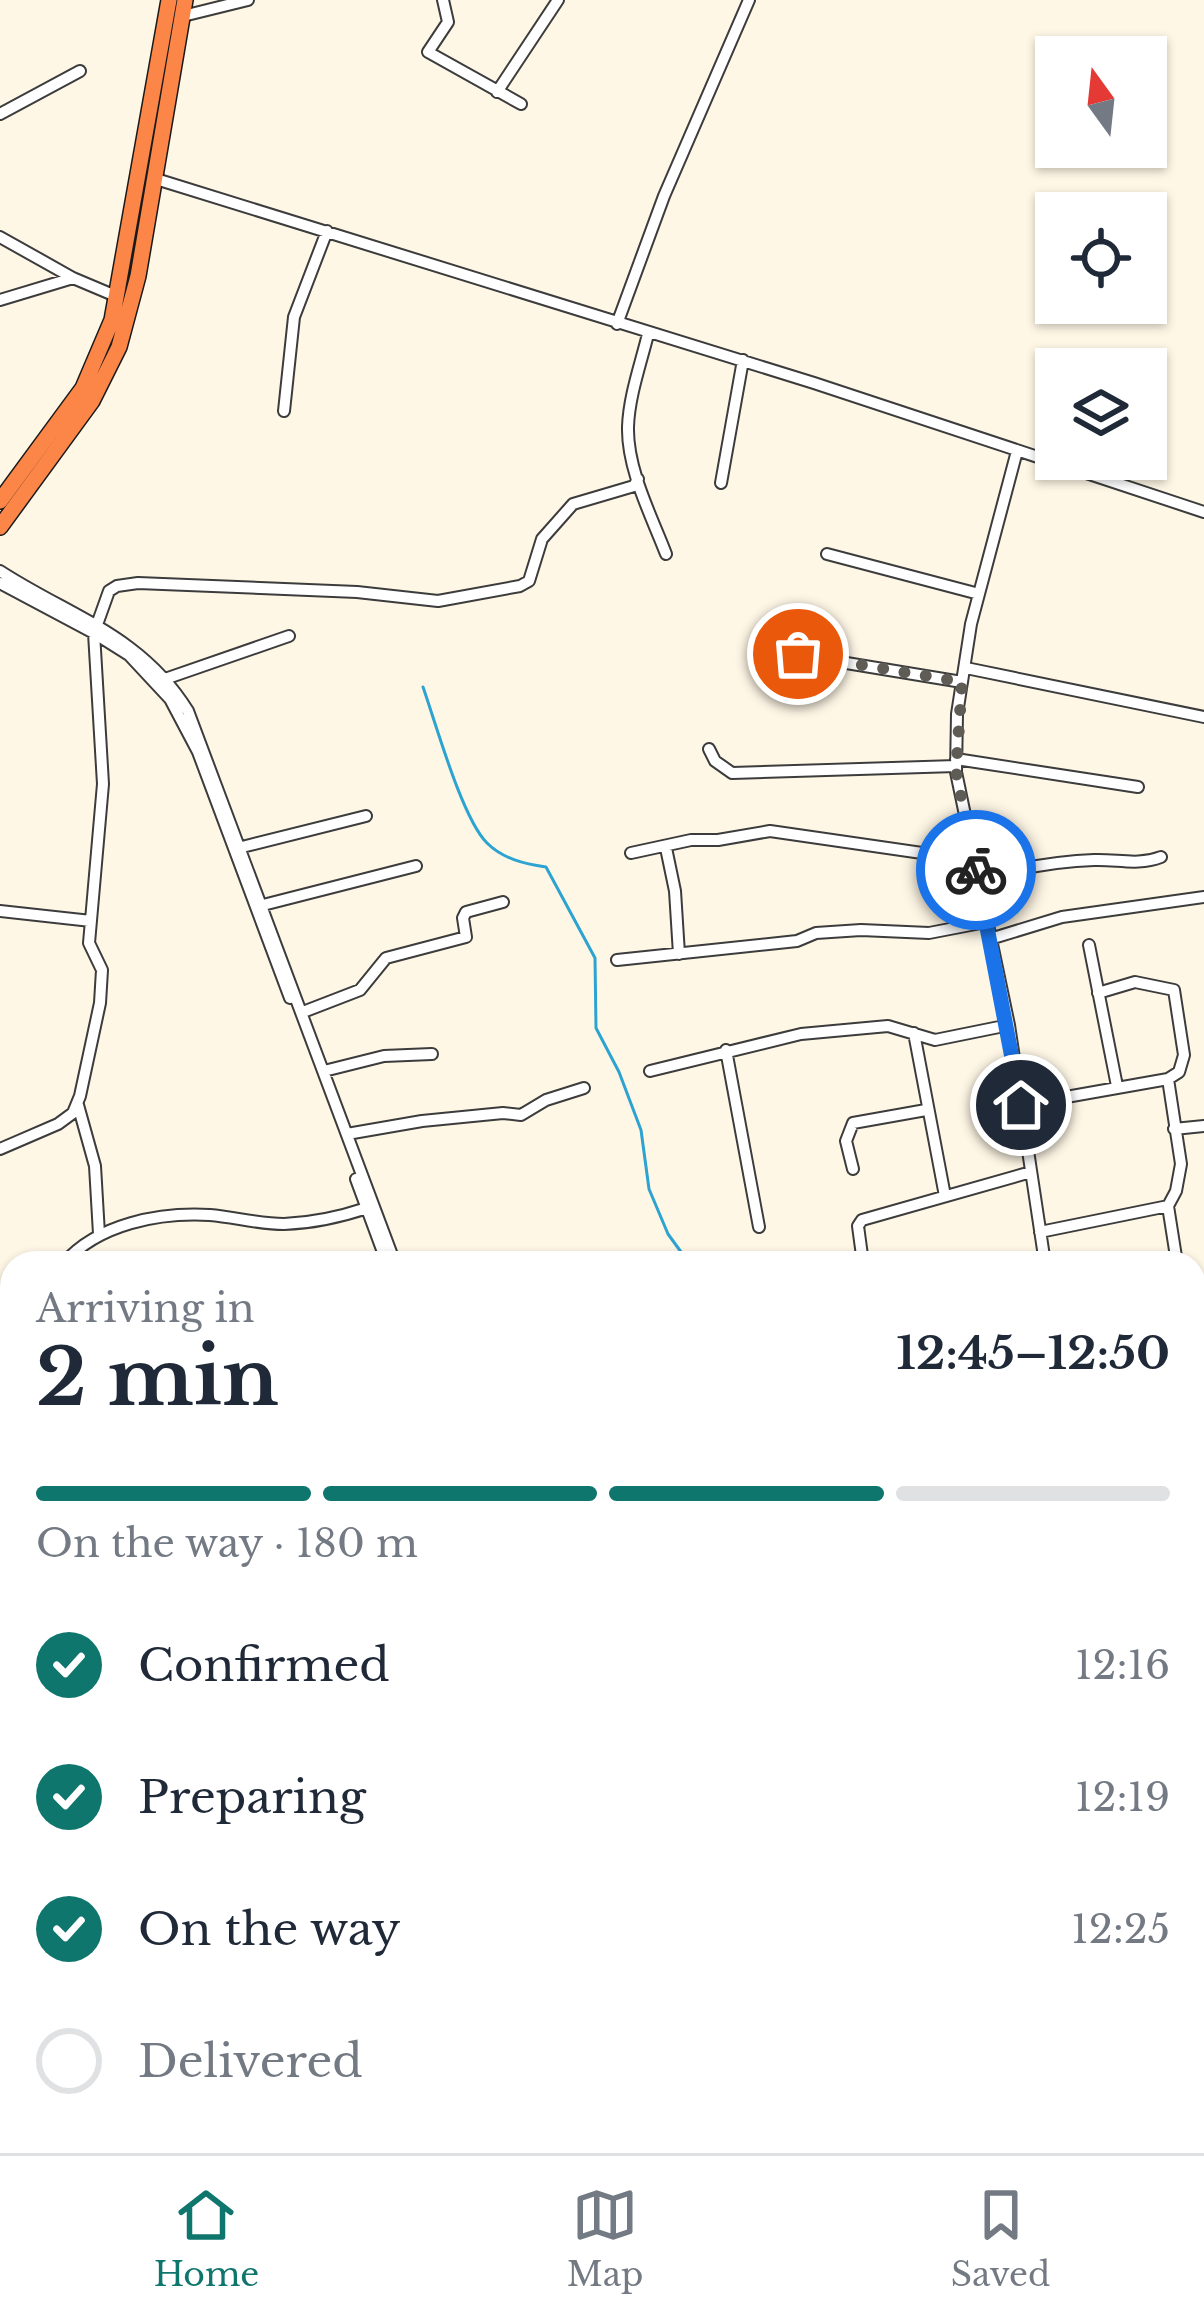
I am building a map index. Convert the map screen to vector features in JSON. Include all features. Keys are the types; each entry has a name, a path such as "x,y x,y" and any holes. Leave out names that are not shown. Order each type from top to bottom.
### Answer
{"highway":[{"path":"0,501 83,388 102,350 118,297 169,0"},
{"path":"0,527 108,375 131,311 184,8"}],"street":[{"path":"184,8 248,0"},
{"path":"443,0 448,22 428,52 521,104"},
{"path":"497,92 558,0"},
{"path":"617,324 664,196 748,0"},
{"path":"0,114 80,71"},
{"path":"156,179 743,360 1204,512"},
{"path":"284,412 294,317 327,231"},
{"path":"0,237 118,297"},
{"path":"0,300 73,278"},
{"path":"648,334 628,422 638,479 666,554"},
{"path":"721,483 743,360"},
{"path":"1017,451 979,593 962,682 956,763 1009,1024 1043,1251"},
{"path":"99,1234 95,1166 77,1105 100,1003 102,970 89,943 104,784 96,628 106,596 112,588 128,584 357,592 438,601 520,586 529,581 542,539 573,504 634,486 638,479"},
{"path":"827,554 979,593"},
{"path":"0,571 96,628"},
{"path":"0,583 126,642 162,680 196,727 387,1251"},
{"path":"162,680 289,636"},
{"path":"778,646 816,658 962,682"},
{"path":"966,668 1204,717"},
{"path":"162,680 198,752 386,1251"},
{"path":"709,749 732,772 956,763 1138,788"},
{"path":"242,847 366,816"},
{"path":"631,853 770,831 922,853 973,850"},
{"path":"666,848 675,891 679,954"},
{"path":"978,879 1027,866 1089,860 1145,863 1162,857"},
{"path":"263,905 416,866"},
{"path":"990,938 1062,917 1204,897"},
{"path":"302,1012 360,990 386,958 466,937 466,912 503,902"},
{"path":"0,911 91,921"},
{"path":"617,960 797,940 816,932 929,933 986,922"},
{"path":"1089,945 1117,1086"},
{"path":"1021,1105 1168,1079 1184,1064 1174,990 1136,982 1098,993"},
{"path":"650,1071 726,1050 823,1032 888,1026 935,1040 1009,1024"},
{"path":"914,1033 945,1196"},
{"path":"726,1050 760,1227"},
{"path":"324,1071 384,1056 433,1054"},
{"path":"1168,1079 1181,1164 1168,1206 1175,1251"},
{"path":"347,1134 422,1121 521,1115 546,1100 584,1088"},
{"path":"0,1149 58,1124 77,1105"},
{"path":"854,1169 846,1141 853,1123 926,1110"},
{"path":"1174,1129 1204,1126"},
{"path":"861,1251 858,1226 862,1220 1031,1172"},
{"path":"1040,1232 1168,1206"},
{"path":"75,1251 99,1234 177,1216 204,1214 284,1224 367,1208"}],"waterway":[{"path":"423,687 459,792 478,831 500,853 546,867 595,958 596,1028 641,1130 649,1189 680,1251"}],"way so far":[{"path":"798,654 962,682 956,772 976,870"}],"route":[{"path":"976,870 1021,1105"}]}
